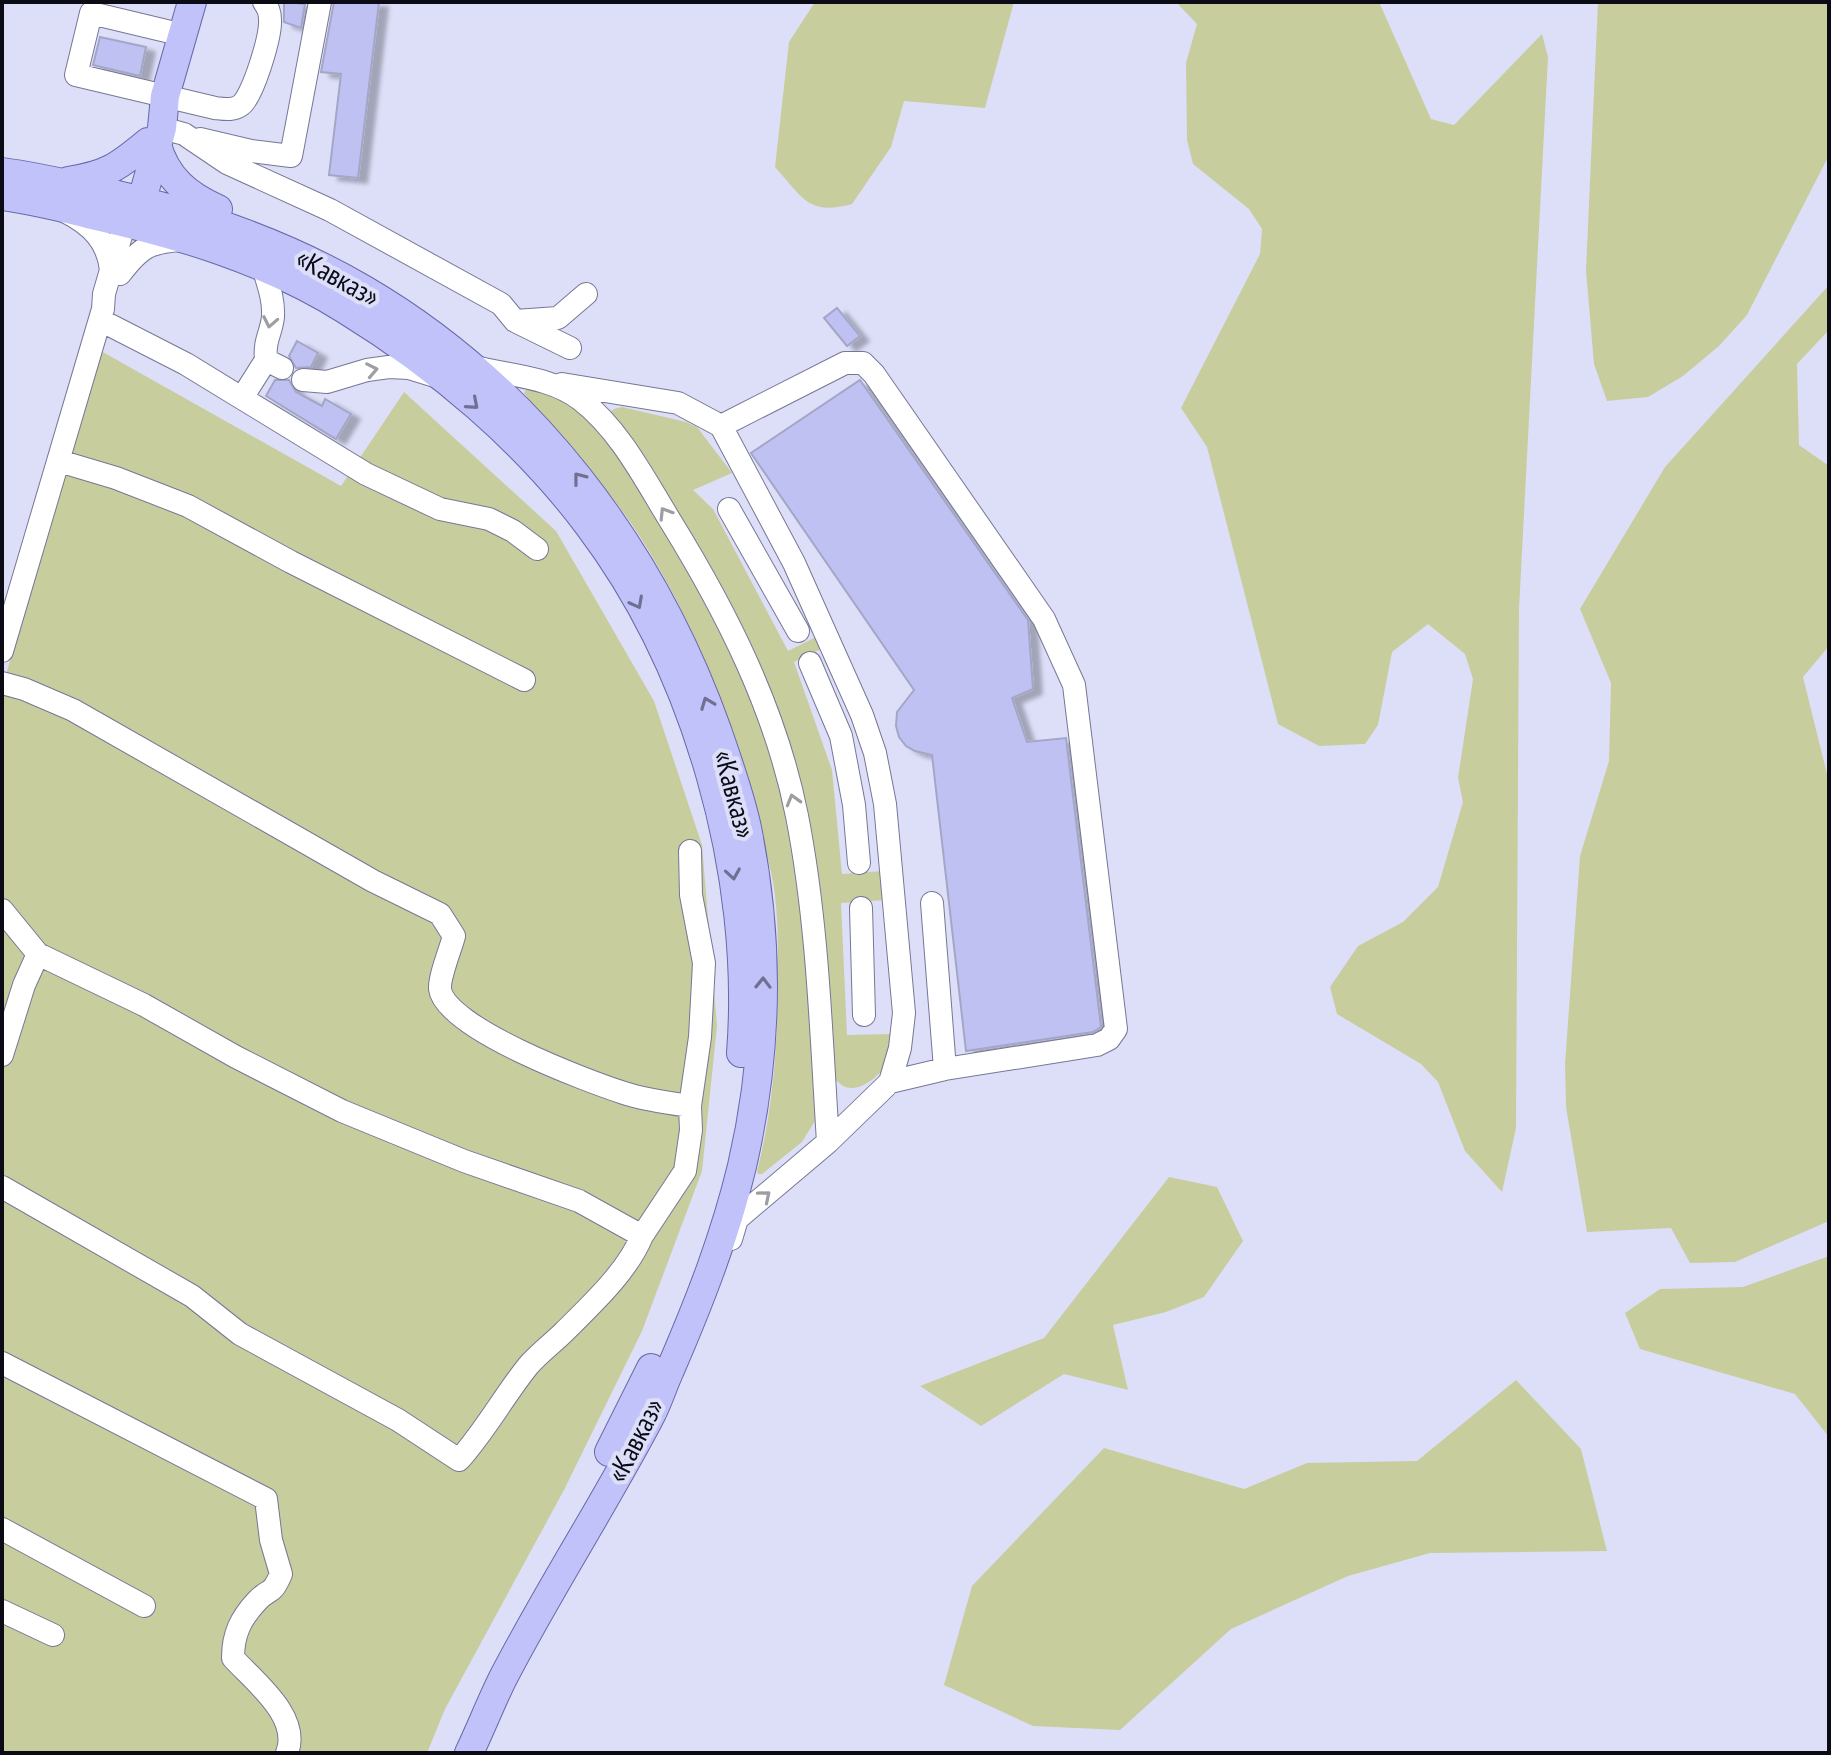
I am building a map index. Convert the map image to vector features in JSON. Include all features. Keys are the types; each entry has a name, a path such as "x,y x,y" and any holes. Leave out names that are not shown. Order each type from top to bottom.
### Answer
{"main road":[{"path":"2,183 134,211 163,126 192,2"},
{"path":"58,194 89,178 116,169 163,126"},
{"path":"163,126 161,162 184,190 203,202 298,243 353,271 404,306 418,324"},
{"name":"«Кавказ»","path":"2,172 58,194 134,211 236,228 278,245 363,289 418,324 467,364 519,410 560,454 604,510 644,571 678,636 730,767 746,827 763,961 757,1095 741,1169 710,1278 653,1410 502,1679 469,1753"},
{"name":"«Кавказ»","path":"2,196 58,194"},
{"name":"«Кавказ»","path":"134,211 190,239 263,267 345,309 441,378 541,469 589,526 627,584 659,643 710,771 726,834 739,922 743,1026 737,1098 724,1171 707,1236 688,1290 636,1401 489,1674 452,1753"}],"street":[{"path":"163,126 215,108 231,110 242,105 253,82 271,24 270,11 264,2"},
{"path":"163,126 251,151 291,156 320,2"},
{"path":"183,35 91,13 76,75 227,163 330,210 501,304 515,321 570,348"},
{"path":"58,194 104,243 115,272"},
{"path":"2,651 102,315 112,297 115,272 134,211"},
{"path":"115,272 149,244 190,239"},
{"path":"242,398 274,364 264,343 273,319 273,298 263,267"},
{"path":"515,321 558,318 586,294"},
{"path":"102,315 402,493 440,509 489,519 513,531 537,549"},
{"path":"721,426 845,363 863,363 874,374 1044,619 1074,685 1116,1029 1109,1039 1097,1045 945,1069 890,1082"},
{"path":"467,364 678,403 721,426 794,563 862,715 875,753 885,804 904,1013 900,1048 890,1082 828,1142 737,1219 718,1282 698,1332 672,1385 653,1410"},
{"path":"303,380 327,382 389,367 409,368 441,378"},
{"path":"542,380 579,398 605,422 642,475 703,573 738,639 769,718 797,815 816,951 828,1142"},
{"path":"59,461 116,478 188,506 524,680"},
{"path":"729,509 798,631"},
{"path":"770,577 794,563"},
{"path":"810,663 841,736 854,805 859,863"},
{"path":"2,683 73,710 360,873 440,914 454,936 440,988 447,1005 471,1025 529,1054 625,1093 690,1106"},
{"path":"854,805 885,804"},
{"path":"2,1187 192,1296 240,1334 398,1420 459,1460 479,1437 529,1364 564,1332 635,1252 642,1236 685,1171 700,1037 704,963 691,895 690,851"},
{"path":"932,903 945,1069"},
{"path":"861,908 864,1015"},
{"path":"2,910 38,954 144,1005 236,1057 342,1111 464,1161 579,1201 642,1236"},
{"path":"2,1055 24,985 38,954"},
{"path":"862,960 900,958"},
{"path":"2,1363 266,1499 271,1540 281,1574 274,1591 258,1600 233,1636 233,1658 283,1714 291,1742 287,1753"},
{"path":"2,1529 144,1606"},
{"path":"2,1611 53,1635"}],"green space":[{"path":"815,2 1014,2 985,108 904,101 891,147 852,204 825,208 808,202 775,167 789,42"},
{"path":"1176,2 1379,2 1431,119 1454,125 1542,34 1548,57 1519,609 1516,1128 1502,1192 1465,1151 1438,1082 1421,1064 1337,1014 1330,987 1358,946 1403,922 1438,887 1463,802 1458,778 1473,679 1465,654 1428,624 1392,652 1378,725 1365,744 1319,746 1278,724 1207,447 1181,408 1260,254 1262,229 1249,209 1193,164 1187,140 1186,63 1197,24"},
{"path":"1598,2 1829,2 1829,159 1747,315 1719,346 1683,376 1648,397 1607,401 1594,364 1586,271"},
{"path":"1829,285 1829,330 1797,364 1799,445 1829,466 1829,646 1803,677 1829,782 1829,1221 1735,1262 1690,1263 1671,1228 1587,1232 1566,1107 1565,1064 1580,856 1609,761 1611,683 1580,609 1665,467"},
{"path":"101,351 341,486 404,392 556,531 654,701 702,845 717,1026 702,1171 642,1331 564,1490 445,1709 427,1753 2,1753 2,688"},
{"path":"527,388 565,398 604,435 688,565 734,652 762,722 789,821 803,917 813,1015 815,1121 802,1142 762,1174 757,1171 771,1097 776,1048 777,920 771,873 739,751 711,674 656,564 609,494 524,393"},
{"path":"622,407 697,427 732,473 693,490 713,509 788,651 820,635 823,648 794,662 832,770 842,874 882,871 886,900 841,903 847,1035 891,1034 886,1066 862,1086 846,1087 834,1078 776,716 609,413"},
{"path":"1169,1177 1217,1187 1243,1241 1204,1297 1166,1312 1113,1325 1128,1390 1064,1374 981,1426 920,1386 1044,1338"},
{"path":"1829,1256 1829,1437 1795,1394 1640,1349 1625,1313 1660,1289 1743,1287"},
{"path":"1516,1380 1581,1449 1607,1551 1430,1553 1348,1576 1231,1629 1120,1730 1033,1726 944,1685 972,1586 1104,1448 1244,1489 1307,1463 1417,1461"}],"building":[{"path":"284,2 305,4 301,28 284,22"},
{"path":"334,2 379,2 358,178 329,175 341,74 321,72"},
{"path":"100,37 146,47 140,76 93,65"},
{"path":"837,308 860,336 847,346 824,318"},
{"path":"297,341 318,353 311,367 296,368 289,356"},
{"path":"275,380 289,380 296,392 322,406 325,399 351,414 336,439 266,396"},
{"path":"860,380 1028,620 1033,689 1012,698 1027,742 1066,738 1101,1027 1093,1032 966,1051 932,755 906,746 896,726 897,712 914,690 751,453"}]}
